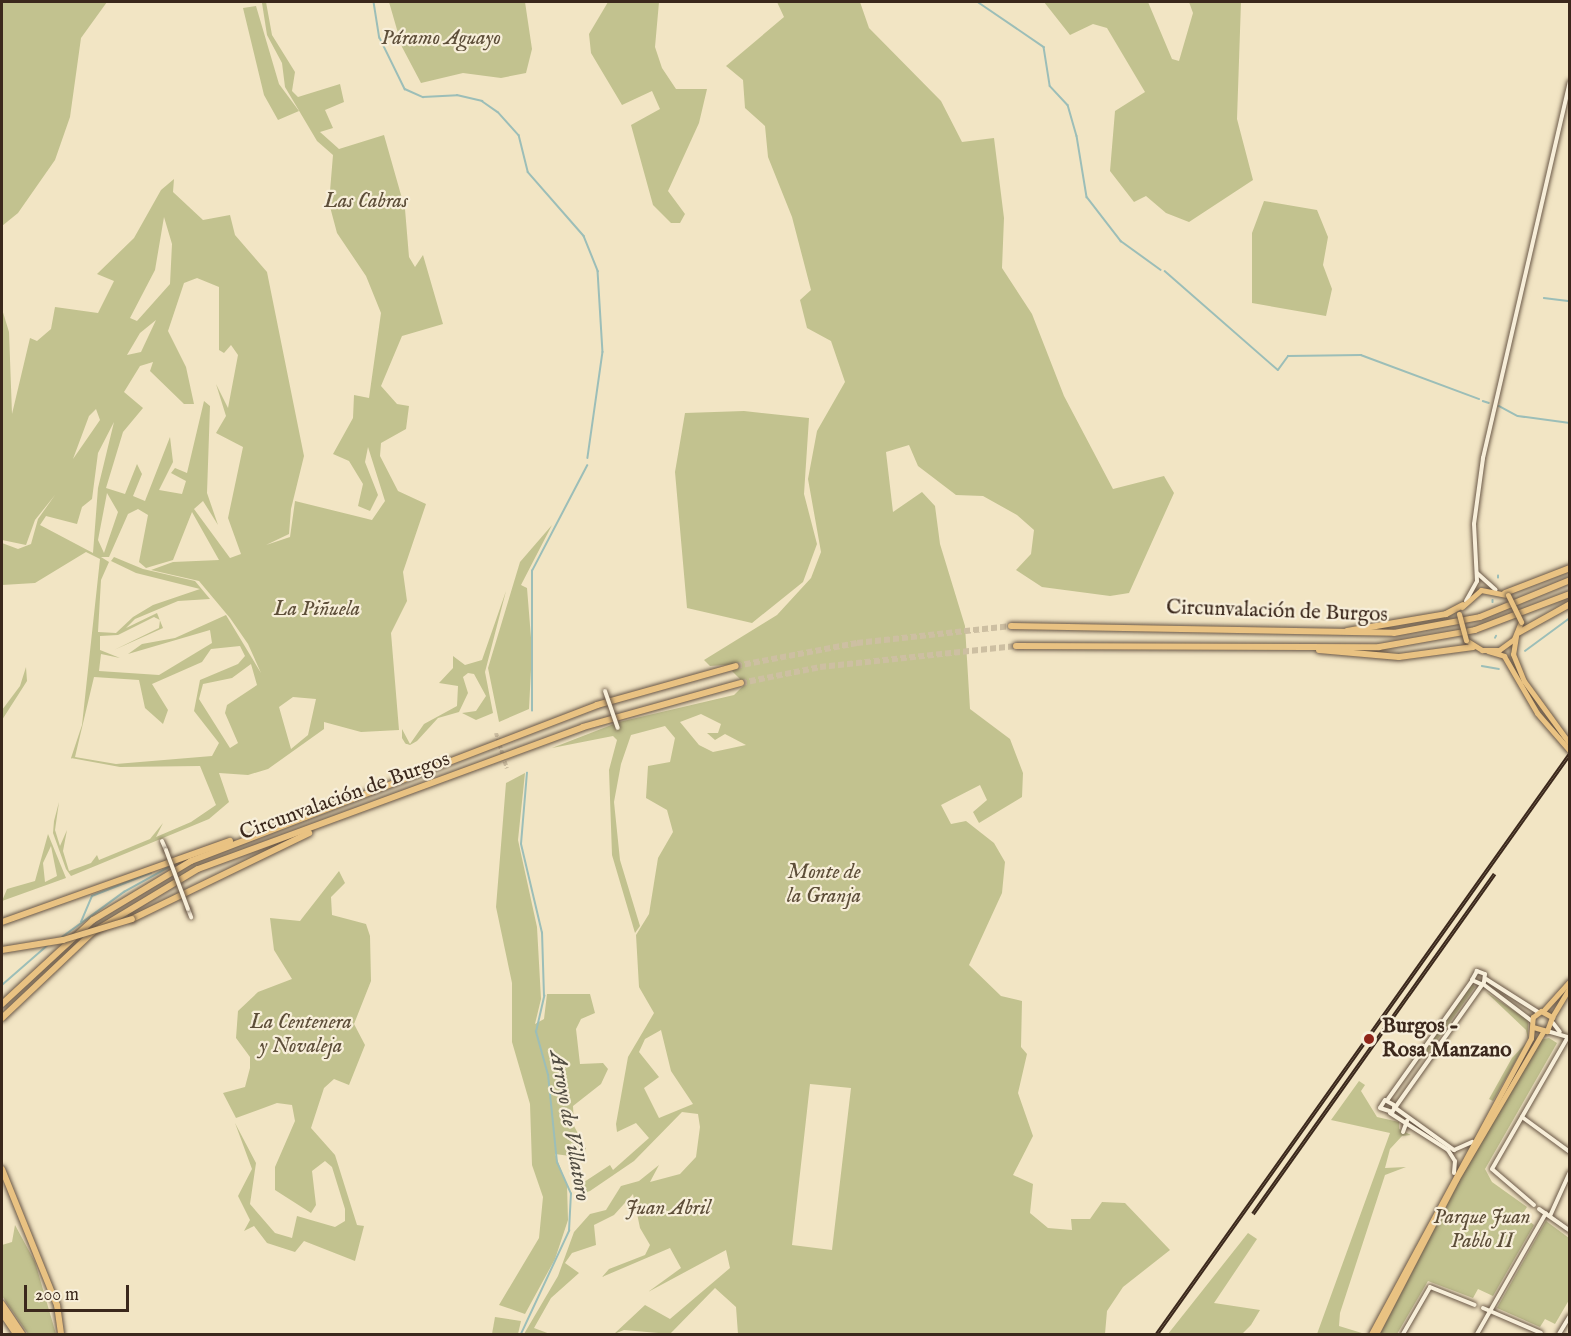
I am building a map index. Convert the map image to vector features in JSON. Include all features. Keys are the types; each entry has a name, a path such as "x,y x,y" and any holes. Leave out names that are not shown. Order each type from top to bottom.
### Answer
{"highway":[{"path":"1507,594 1569,568"},
{"name":"Circunvalación de Burgos","path":"1011,626 1235,629 1353,635 1421,629 1497,612 1569,580"},
{"name":"Circunvalación de Burgos","path":"1016,646 1379,647 1441,638 1505,621 1569,594"},
{"path":"1235,629 1360,630 1446,614 1464,603"},
{"path":"1517,635 1569,604"},
{"path":"1280,646 1390,657 1473,646"},
{"name":"Circunvalación de Burgos","path":"2,1002 54,952 160,877 300,819 597,705 736,666"},
{"name":"Circunvalación de Burgos","path":"2,1020 71,950 134,903 198,869 610,718 741,683"},
{"path":"2,950 63,940 132,919 283,843 475,767"},
{"path":"2,922 300,819"},
{"path":"2,1169 57,1305 61,1335"},
{"path":"2,1304 22,1335"},
{"path":"2,1313 16,1335"}],"main road":[{"path":"1481,590 1496,590 1507,594 1521,622 1513,650 1520,674 1568,747 1537,713 1504,656 1473,646 1466,640 1459,614 1464,603 1481,590"},
{"path":"1488,651 1506,647 1517,635"},
{"path":"1371,1335 1538,1011 1569,981"},
{"path":"1376,1335 1456,1180 1545,1032 1569,987"},
{"path":"1538,1011 1552,1020"},
{"path":"1532,1024 1545,1032"}],"street":[{"path":"1464,603 1477,572 1478,481 1569,82"},
{"path":"1477,572 1496,590"},
{"path":"605,691 618,728"},
{"path":"162,841 191,917"},
{"path":"1454,1173 1454,1157 1407,1121 1380,1108 1477,971 1538,1011"},
{"path":"1389,1113 1486,978"},
{"path":"1472,980 1482,984 1532,1024"},
{"path":"1534,1205 1492,1172 1569,1038 1561,1033 1552,1020"},
{"path":"1545,1032 1561,1033"},
{"path":"1387,1099 1454,1150 1472,1142"},
{"path":"1522,1117 1569,1152"},
{"path":"1403,1132 1407,1121"},
{"path":"1477,1335 1544,1212 1551,1205 1569,1173"},
{"path":"1544,1212 1551,1205"},
{"path":"1544,1212 1569,1231"},
{"path":"1403,1335 1430,1287 1475,1305"},
{"path":"1483,1308 1541,1333"},
{"path":"1559,1335 1569,1316"}],"green space":[{"path":"2,2 107,2 81,38 70,117 55,160 18,213 2,226"},
{"path":"266,2 272,35 295,72 292,91 298,97 340,84 344,102 325,110 333,128 320,132 339,149 384,135 405,209 409,257 415,267 423,255 443,324 402,336 381,386 397,404 409,406 406,429 381,443 380,456 398,491 426,504 403,572 407,601 391,633 399,730 361,732 324,722 324,729 268,769 248,775 219,773 229,802 209,819 71,876 66,869 53,833 59,802 55,830 60,846 67,830 63,851 69,871 91,863 97,855 99,860 150,839 163,823 156,837 191,822 216,805 200,766 120,767 71,758 82,725 100,559 86,552 35,583 2,585 2,543 18,549 31,544 38,519 55,495 35,520 26,545 2,540 2,309 9,332 12,414 30,338 37,341 51,329 55,307 98,313 114,281 97,274 134,238 161,190 174,179 173,192 203,220 230,215 235,235 267,272 304,456 291,509 289,534 266,545 290,537 295,501 372,520 385,501 368,447 365,462 378,495 370,511 358,506 363,484 349,461 333,454 353,418 354,395 369,398 381,313 366,276 337,233 329,203 333,155 317,141 285,87 282,63 267,35 262,3","holes":["164,217 172,244 170,284 137,321 130,318 155,270","197,278 219,287 219,350 224,353 231,345 238,355 228,408 216,384 226,416 216,433 243,447 228,518 241,554 230,558 194,509 203,501 218,525 207,493 210,406 204,401 187,473 175,468 171,473 186,481 182,494 159,490 173,462 170,437 145,501 133,496 142,474 137,464 125,494 106,488 123,432 143,408 124,392 140,366 153,362 150,371 184,404 194,404 186,367 168,331 184,283","156,320 141,352 127,355 140,333","96,409 100,420 73,459 89,416","114,422 98,488 93,553 40,525 46,516 77,524 82,507 92,499 98,453","107,493 118,512 104,553 98,540","138,509 148,515 139,562 146,568 173,560 192,512 219,560 173,562 151,570 199,581 230,618 248,644 261,673 226,615 175,638 142,644 128,654 210,630 212,643 159,675 99,671 101,654 120,658 100,650 100,636 118,635 154,617 160,620 157,613 126,628 135,619 178,601 210,599 195,581 143,569 114,557 111,561 136,573 200,589 153,605 133,617 116,633 98,632 101,580 109,562 101,557 109,557 128,514","240,646 245,656 238,664 200,680 194,711 219,743 212,756 116,764 75,757 94,677 139,680 145,708 163,724 168,710 152,684 202,662 211,649","251,664 257,685 227,705 225,713 238,743 230,748 199,699 203,684 232,678","293,697 316,699 308,735 291,749 279,707"]},
{"name":"Páramo Aguayo","path":"389,2 525,2 532,49 526,73 501,78 463,73 421,83 402,47"},
{"path":"608,2 659,2 655,47 662,68 676,89 707,89 699,123 668,191 685,214 680,223 671,223 653,205 631,125 660,109 652,91 622,105 591,53 589,34"},
{"name":"Monte de la Granja","path":"777,2 860,2 869,28 941,101 962,142 994,138 1004,218 1002,268 1032,314 1064,396 1113,489 1164,476 1174,493 1129,593 1110,596 1042,587 1016,570 1031,554 1034,530 1017,515 983,496 956,495 918,466 909,445 886,452 893,512 922,492 935,506 940,544 965,626 970,709 1010,739 1023,773 1022,797 979,823 973,812 987,800 980,785 941,805 951,824 966,821 994,843 1005,862 1002,893 969,965 1001,996 1022,1001 1021,1047 1027,1054 1018,1093 1033,1136 1013,1175 1033,1184 1030,1213 1048,1228 1072,1230 1071,1219 1090,1219 1102,1202 1125,1203 1170,1250 1123,1287 1107,1311 1105,1334 738,1334 736,1307 715,1288 670,1334 624,1330 614,1334 645,1305 670,1319 730,1268 726,1250 648,1292 681,1268 670,1248 602,1277 609,1269 645,1255 650,1245 640,1228 633,1194 614,1215 594,1225 596,1245 572,1253 565,1263 579,1273 551,1298 534,1328 550,1334 524,1334 558,1276 574,1232 590,1214 606,1210 621,1186 639,1181 659,1165 650,1182 680,1174 696,1157 700,1127 698,1114 682,1112 634,1161 590,1191 579,1195 572,1181 581,1184 610,1165 613,1170 649,1138 636,1123 617,1132 616,1124 628,1057 654,1013 639,987 636,935 649,914 658,858 673,832 667,810 646,798 648,766 670,762 675,738 665,726 631,735 621,764 614,802 620,860 640,926 635,933 612,855 609,770 617,740 613,736 552,748 619,722 734,695 745,684 732,671 740,664 710,666 704,660 777,615 811,578 821,552 808,479 817,431 845,382 831,341 807,328 800,300 811,290 792,217 768,157 765,126 745,108 743,80 726,66 784,17","holes":["701,714 721,724 718,733 707,733 715,740 725,734 746,745 713,752 699,745 680,722","661,1030 671,1071 693,1104 659,1118 644,1088 659,1077 639,1052 645,1039","810,1084 851,1088 832,1250 792,1245"]},
{"path":"1044,2 1148,2 1172,59 1179,61 1193,13 1189,2 1241,2 1237,119 1253,180 1189,222 1166,213 1146,196 1134,202 1110,171 1115,111 1145,92 1107,28 1093,24 1070,35"},
{"path":"256,6 279,84 299,111 278,120 264,95 243,8"},
{"path":"1264,201 1317,210 1328,237 1323,265 1332,289 1326,316 1252,303 1252,233"},
{"path":"744,411 809,418 804,494 817,544 803,582 752,623 687,608 675,472 685,413"},
{"path":"552,525 521,585 527,588 532,650 529,709 499,722 488,668 520,562"},
{"path":"506,591 485,672 493,713 476,720 462,713 476,711 486,696 474,674 468,673 463,677 468,693 459,712 438,718 417,741 410,745 406,744 402,738 402,729 410,744 424,724 457,706 458,686 439,683 453,668 453,656 465,665 482,660"},
{"path":"160,620 163,628 114,650 159,628"},
{"path":"26,667 27,681 2,720 2,710 20,686"},
{"path":"525,773 518,840 537,927 541,999 535,1024 544,1019 547,994 590,994 595,1013 581,1019 576,1029 580,1064 603,1063 608,1069 601,1084 573,1106 574,1126 586,1149 570,1156 555,1154 567,1185 568,1220 555,1259 525,1314 499,1305 539,1238 543,1197 532,1165 530,1104 512,1042 512,983 496,907 506,783"},
{"path":"48,834 66,878 2,901 7,889 35,881","holes":["51,846 57,876 45,882 43,863"]},
{"name":"La Centenera y Novaleja","path":"339,871 345,883 331,897 332,915 366,924 370,936 371,981 354,1024 365,1045 349,1085 334,1079 324,1088 311,1128 335,1155 357,1225 364,1226 355,1261 304,1241 295,1252 267,1243 254,1226 244,1231 250,1220 238,1196 252,1169 235,1123 256,1163 250,1204 275,1233 292,1238 297,1216 335,1227 345,1221 345,1209 332,1167 325,1161 312,1171 316,1205 311,1213 275,1190 275,1167 295,1121 292,1105 277,1103 236,1118 223,1093 245,1087 250,1068 250,1057 236,1038 238,1011 258,992 292,979 274,950 270,918 300,921"},
{"path":"1472,984 1475,987 1428,1053 1425,1051"},
{"path":"1486,992 1528,1020 1528,1039 1526,1030"},
{"name":"Parque Juan Pablo II","path":"1549,1038 1557,1043 1485,1169 1492,1182 1527,1207 1522,1215 1534,1225 1493,1296 1478,1289 1473,1298 1428,1281 1397,1334 1380,1334 1463,1174 1539,1040"},
{"path":"1526,1043 1493,1101 1489,1099 1512,1058"},
{"path":"1359,1081 1365,1085 1361,1091 1377,1117 1399,1122 1399,1129 1411,1135 1402,1136 1390,1149 1385,1168 1406,1167 1385,1175 1340,1313 1339,1326 1365,1334 1317,1334 1390,1133 1331,1120"},
{"name":"Parque Juan Pablo II","path":"1546,1221 1569,1238 1569,1300 1555,1324 1545,1319 1540,1327 1497,1308"},
{"path":"15,1225 35,1262 56,1334 28,1334 2,1296 2,1245 12,1242"},
{"path":"1248,1233 1257,1239 1214,1303 1260,1310 1251,1325 1242,1334 1168,1334"},
{"path":"495,1317 521,1321 518,1334 492,1334"}],"waterway":[{"name":"Arroyo de Villatoro","path":"374,2 380,38 405,89 423,97 457,95 482,101 498,112 519,135 528,172 584,236 598,271 603,352 588,458"},
{"path":"978,2 1044,47 1050,86 1068,105 1077,136 1087,197 1121,241 1161,270"},
{"path":"1165,271 1278,370 1288,356 1361,355 1479,399"},
{"path":"1544,298 1570,301"},
{"path":"1483,401 1489,403"},
{"path":"1499,406 1518,416 1570,423"},
{"name":"Arroyo de Villatoro","path":"532,711 532,571 587,466"},
{"path":"1525,651 1570,618"},
{"path":"1482,666 1499,669"},
{"name":"Arroyo de Villatoro","path":"521,1334 569,1231 571,1194 557,1163 548,1075 536,1032 544,996 542,933 521,844 527,773"},
{"path":"62,937 124,892 176,863"},
{"path":"81,922 92,896 151,873"},
{"path":"2,985 48,945"}],"tunnel":[{"path":"736,666 857,643 1011,626"},
{"path":"741,683 820,667 1016,646"},
{"path":"496,733 507,768"}],"railway":[{"path":"1157,1334 1570,754"},
{"path":"1253,1214 1495,874"}],"place":[{"name":"Burgos - Rosa Manzano","path":"1369,1039"}],"park label":[{"name":"Las Cabras","path":"366,202"},
{"name":"La Piñuela","path":"317,610"},
{"name":"Juan Abril","path":"668,1209"}]}
